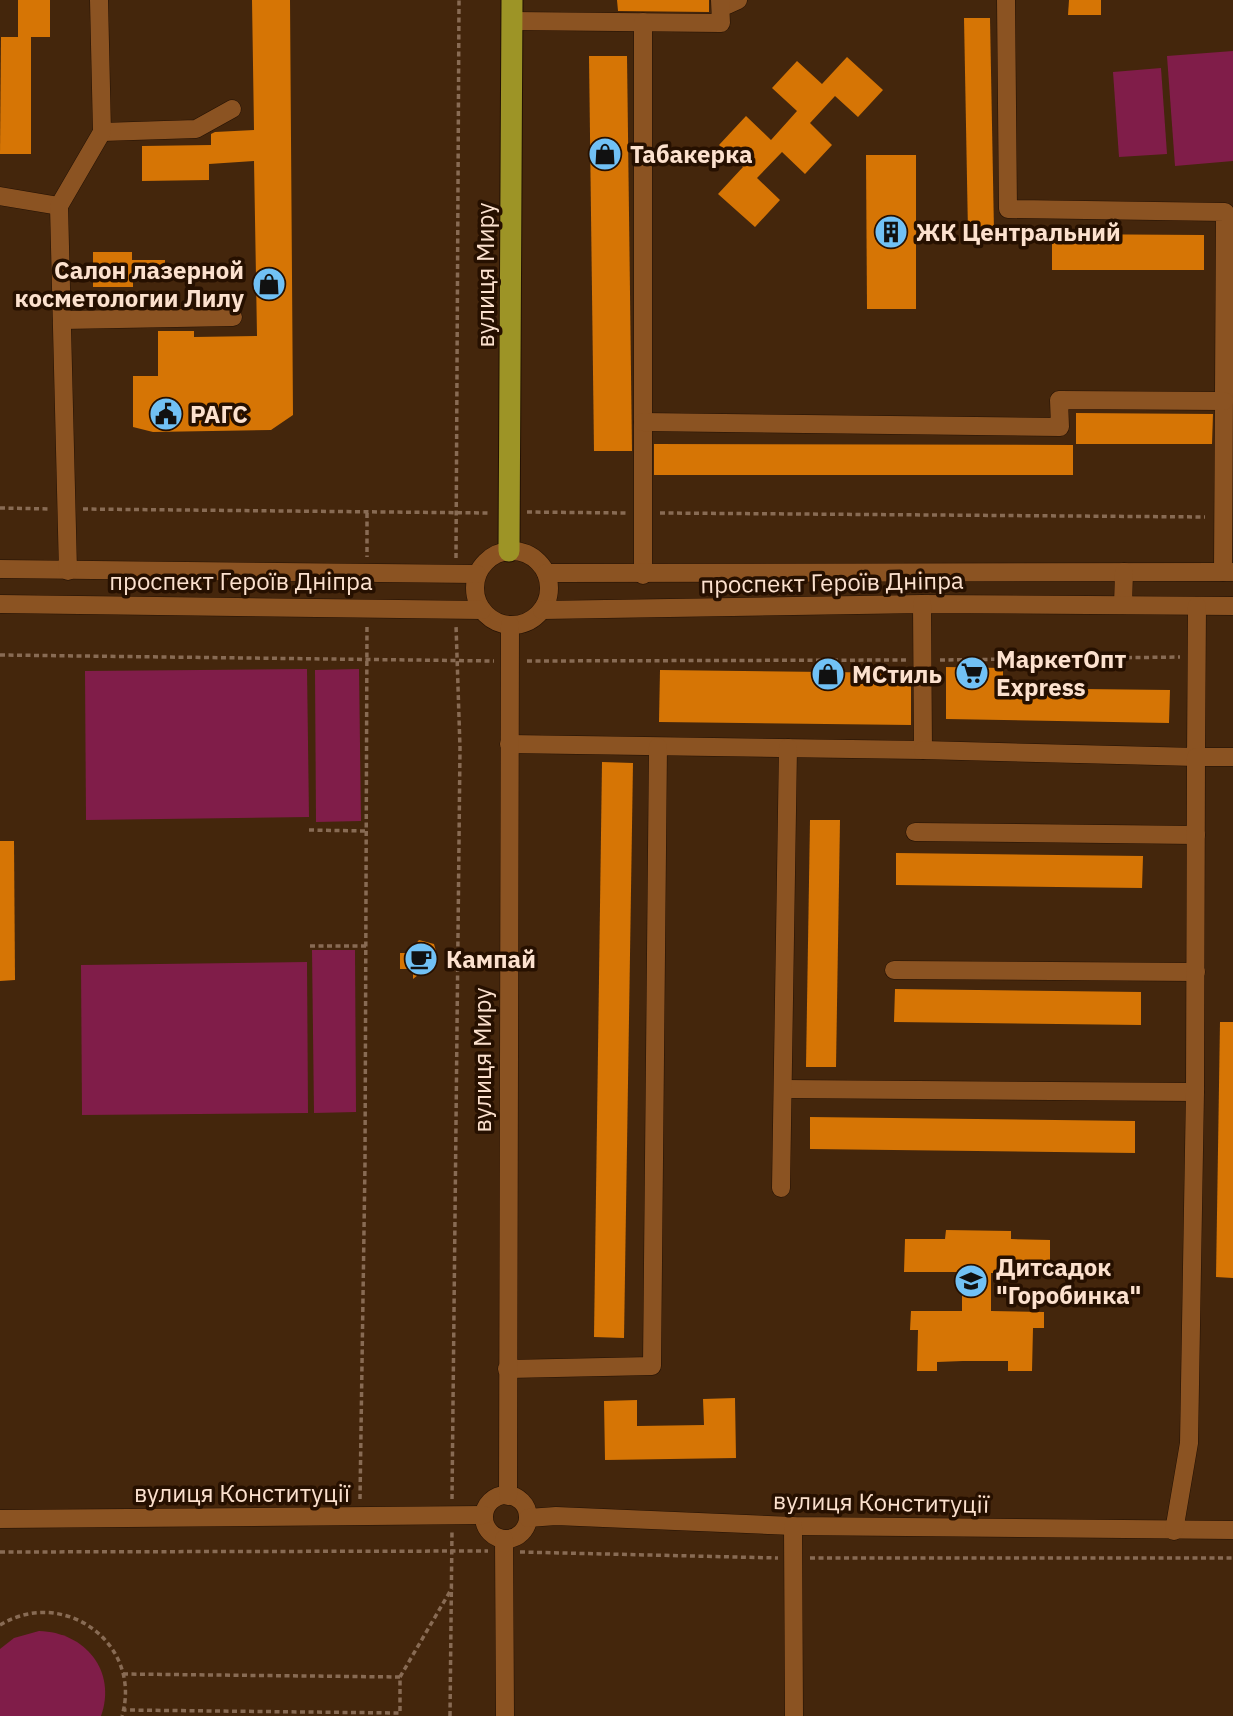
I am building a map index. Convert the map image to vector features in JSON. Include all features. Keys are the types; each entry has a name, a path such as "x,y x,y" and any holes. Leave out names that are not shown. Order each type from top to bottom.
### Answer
{"main road":[{"name":"вулиця Миру","path":"509,551 512,10"}],"street":[{"path":"68,571 59,206 102,132 99,0"},
{"path":"722,0 727,5 738,0"},
{"path":"512,10 643,22 721,23 722,0"},
{"path":"1006,0 1008,209 1229,210 1223,517 1228,572"},
{"path":"643,22 643,575"},
{"path":"102,132 196,129 232,109"},
{"path":"0,196 59,206"},
{"path":"62,320 233,317"},
{"path":"643,422 1060,427 1059,400 1224,401"},
{"path":"509,551 531,556 546,573 549,586 542,610 533,618 510,625 499,623 482,610 475,591 477,574 486,561 509,551"},
{"name":"проспект Героїв Дніпра","path":"0,569 477,574"},
{"path":"1123,605 1124,572"},
{"name":"проспект Героїв Дніпра","path":"546,573 643,575 1228,572"},
{"name":"проспект Героїв Дніпра","path":"0,604 455,607 482,610"},
{"path":"922,604 923,750"},
{"name":"проспект Героїв Дніпра","path":"542,610 922,604 1233,606"},
{"path":"1174,1531 1189,1443 1195,1092 1197,606"},
{"name":"вулиця Миру","path":"508,1496 510,625"},
{"path":"509,744 1233,757"},
{"path":"507,1369 652,1366 657,747"},
{"path":"781,1188 788,748"},
{"path":"915,832 1196,835"},
{"path":"894,970 1196,972"},
{"path":"784,1089 1195,1092"},
{"path":"503,1545 523,1531 528,1518 524,1506 508,1496 495,1499 484,1515 491,1534 503,1545 505,1716"},
{"name":"вулиця Конституції","path":"0,1519 484,1515"},
{"name":"вулиця Конституції","path":"528,1518 556,1516 793,1526 1233,1530"},
{"path":"793,1526 794,1716"}],"path":[{"path":"457,574 459,0"},
{"path":"0,508 367,513 1223,517"},
{"path":"367,513 367,573"},
{"path":"360,1508 367,831 366,607"},
{"path":"450,1716 460,748 455,607"},
{"path":"0,655 457,661 1182,657"},
{"path":"309,830 367,831"},
{"path":"310,946 366,946"},
{"path":"0,1552 452,1549 503,1545 795,1558 1233,1558"},
{"path":"124,1710 401,1715 401,1677 453,1586"},
{"path":"0,1625 37,1611 52,1611 81,1619 105,1638 114,1650 124,1674 122,1716"},
{"path":"124,1674 401,1677"}],"shaded area":[{"path":"1233,51 1233,161 1175,166 1167,56"},
{"path":"1161,68 1167,154 1119,157 1113,72"},
{"path":"307,669 309,817 86,820 85,671"},
{"path":"359,669 361,821 316,822 315,670"},
{"path":"312,950 355,950 356,1112 314,1113"},
{"path":"307,962 308,1113 82,1115 81,965"},
{"path":"39,1631 70,1638 83,1646 93,1657 105,1684 101,1716 0,1716 0,1649 14,1638"}],"building":[{"path":"18,0 50,0 50,37 18,37"},
{"path":"252,0 290,0 293,415 271,430 153,432 133,427 133,376 158,376 158,331 194,331 194,337 257,336 254,161 209,164 209,180 142,181 142,146 211,145 211,134 215,132 254,130"},
{"path":"617,0 709,0 709,12 618,11"},
{"path":"1069,0 1101,0 1101,15 1068,15"},
{"path":"964,18 990,18 994,232 968,233"},
{"path":"1,37 31,37 31,154 0,154"},
{"path":"589,56 627,56 632,451 594,451"},
{"path":"847,57 883,90 858,117 835,96 810,123 832,145 805,174 782,152 757,178 780,200 755,227 718,194 743,167 719,145 746,116 771,140 797,111 772,88 797,61 822,84"},
{"name":"ЖК Центральний","path":"866,155 916,155 916,309 867,309"},
{"path":"1052,234 1204,235 1204,270 1052,270"},
{"path":"93,252 132,252 132,260 165,260 165,278 133,278 133,287 93,287"},
{"path":"1076,413 1213,414 1212,444 1076,444"},
{"path":"654,444 1073,445 1073,475 654,475"},
{"path":"946,667 1003,668 1003,688 1170,690 1169,723 946,719"},
{"path":"660,670 911,673 911,725 659,722"},
{"path":"602,762 633,763 624,1338 594,1337"},
{"path":"810,820 840,820 836,1067 806,1067"},
{"path":"0,841 14,841 15,980 0,981"},
{"path":"896,853 1143,856 1142,888 896,885"},
{"path":"419,940 434,944 437,955 433,963 413,979 413,969 400,969 400,953 408,953"},
{"path":"895,989 1141,992 1141,1025 894,1022"},
{"path":"1220,1022 1233,1022 1233,1278 1216,1277"},
{"path":"810,1117 1135,1121 1135,1153 810,1149"},
{"path":"946,1230 1011,1231 1011,1239 1050,1240 1050,1273 991,1273 991,1311 1044,1312 1044,1328 1033,1328 1032,1371 1008,1371 1008,1361 963,1361 937,1362 937,1371 917,1371 918,1330 910,1330 911,1311 962,1311 962,1272 904,1272 905,1239 945,1239"},
{"path":"735,1398 736,1458 605,1460 604,1401 637,1400 637,1426 704,1425 703,1399"}],"place":[{"name":"Табакерка","path":"605,154"},
{"name":"ЖК Центральний","path":"891,232"},
{"name":"Салон лазерной косметологии Лилу","path":"269,284"},
{"name":"РАГС","path":"166,414"},
{"name":"МаркетОпт Express","path":"972,673"},
{"name":"МСтиль","path":"828,674"},
{"name":"Кампай","path":"421,959"},
{"name":"Дитсадок \"Горобинка\"","path":"971,1281"}]}
